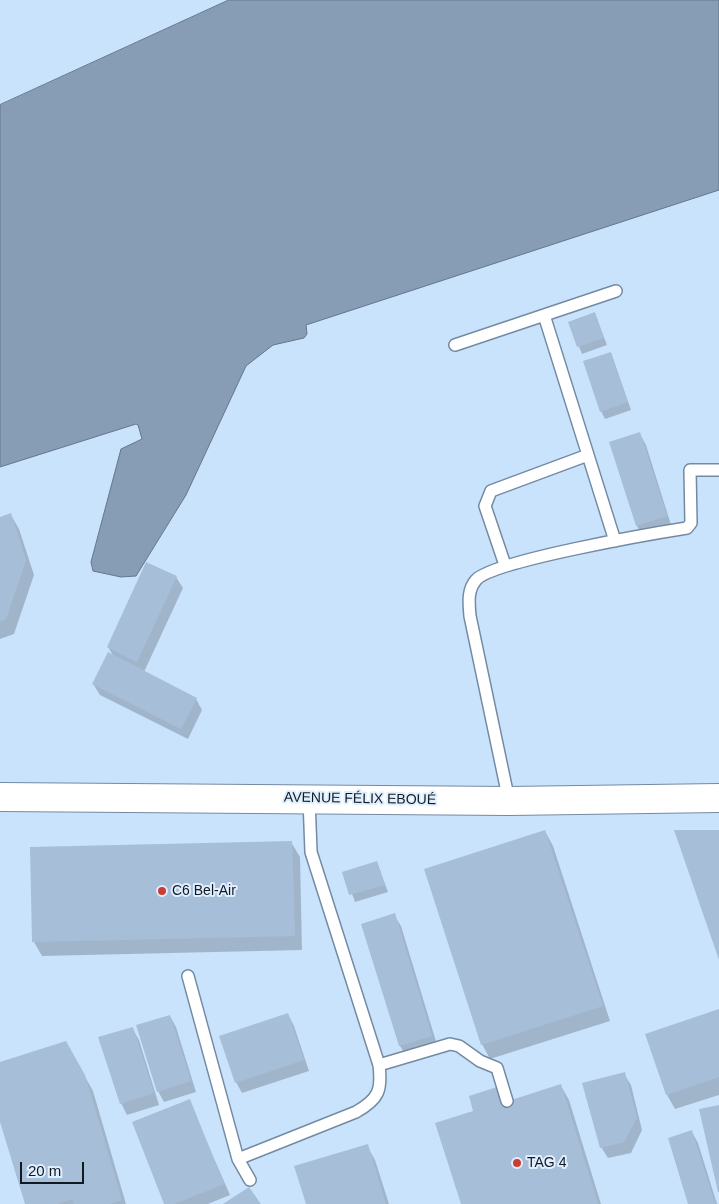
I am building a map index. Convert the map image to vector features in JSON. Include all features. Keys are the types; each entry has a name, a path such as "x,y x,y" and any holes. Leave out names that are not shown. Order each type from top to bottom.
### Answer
{"street":[{"name":"AVENUE FÉLIX EBOUÉ","path":"0,797 509,801 719,798"}],"lane":[{"path":"455,345 616,291"},
{"path":"544,315 616,541"},
{"path":"504,565 485,506 491,491 588,455"},
{"path":"509,801 470,616 468,596 476,579 504,565 687,528 691,523 690,470 719,470"},
{"path":"238,1159 363,1108 379,1092 381,1084 378,1065 311,852 309,799"},
{"path":"188,976 238,1159 250,1180"},
{"path":"378,1065 441,1045 459,1046 480,1061 497,1068 507,1101"}],"water":[{"path":"229,0 719,0 719,190 306,325 307,334 304,338 273,345 246,366 186,495 136,576 121,577 93,571 91,562 121,449 142,439 138,425 136,424 0,467 0,105"}],"building":[{"path":"595,312 604,338 577,347 568,322"},
{"path":"611,352 628,402 600,412 583,361"},
{"path":"640,432 667,516 636,526 609,442"},
{"path":"11,513 26,560 6,619 0,621 0,517"},
{"path":"146,562 177,576 137,662 107,647"},
{"path":"108,652 197,698 181,729 92,684"},
{"path":"545,830 603,1006 481,1045 424,869"},
{"path":"674,830 719,830 719,960"},
{"name":"C6 Bel-Air","path":"292,841 295,936 32,942 30,847"},
{"path":"377,861 385,885 349,895 342,872"},
{"path":"395,913 432,1036 399,1046 361,924"},
{"path":"719,1009 719,1077 666,1095 645,1034"},
{"path":"288,1013 304,1060 235,1083 219,1036"},
{"path":"170,1015 191,1081 157,1092 136,1025"},
{"path":"133,1027 154,1093 120,1104 98,1037"},
{"path":"66,1041 85,1075 122,1200 109,1204 74,1204 72,1199 57,1204 25,1204 0,1122 0,1062"},
{"path":"625,1072 637,1118 624,1142 600,1148 582,1083"},
{"name":"TAG 4","path":"561,1084 598,1204 461,1204 435,1123 473,1111 469,1096 497,1087 502,1103"},
{"path":"190,1099 224,1184 174,1204 164,1204 132,1122"},
{"path":"719,1105 719,1192 718,1192 699,1109"},
{"path":"692,1130 715,1204 688,1204 668,1138"},
{"path":"368,1144 386,1204 306,1204 294,1166"},
{"path":"249,1187 261,1204 223,1204"}],"place":[{"name":"C6 Bel-Air","path":"162,891"},
{"name":"TAG 4","path":"517,1163"}]}
